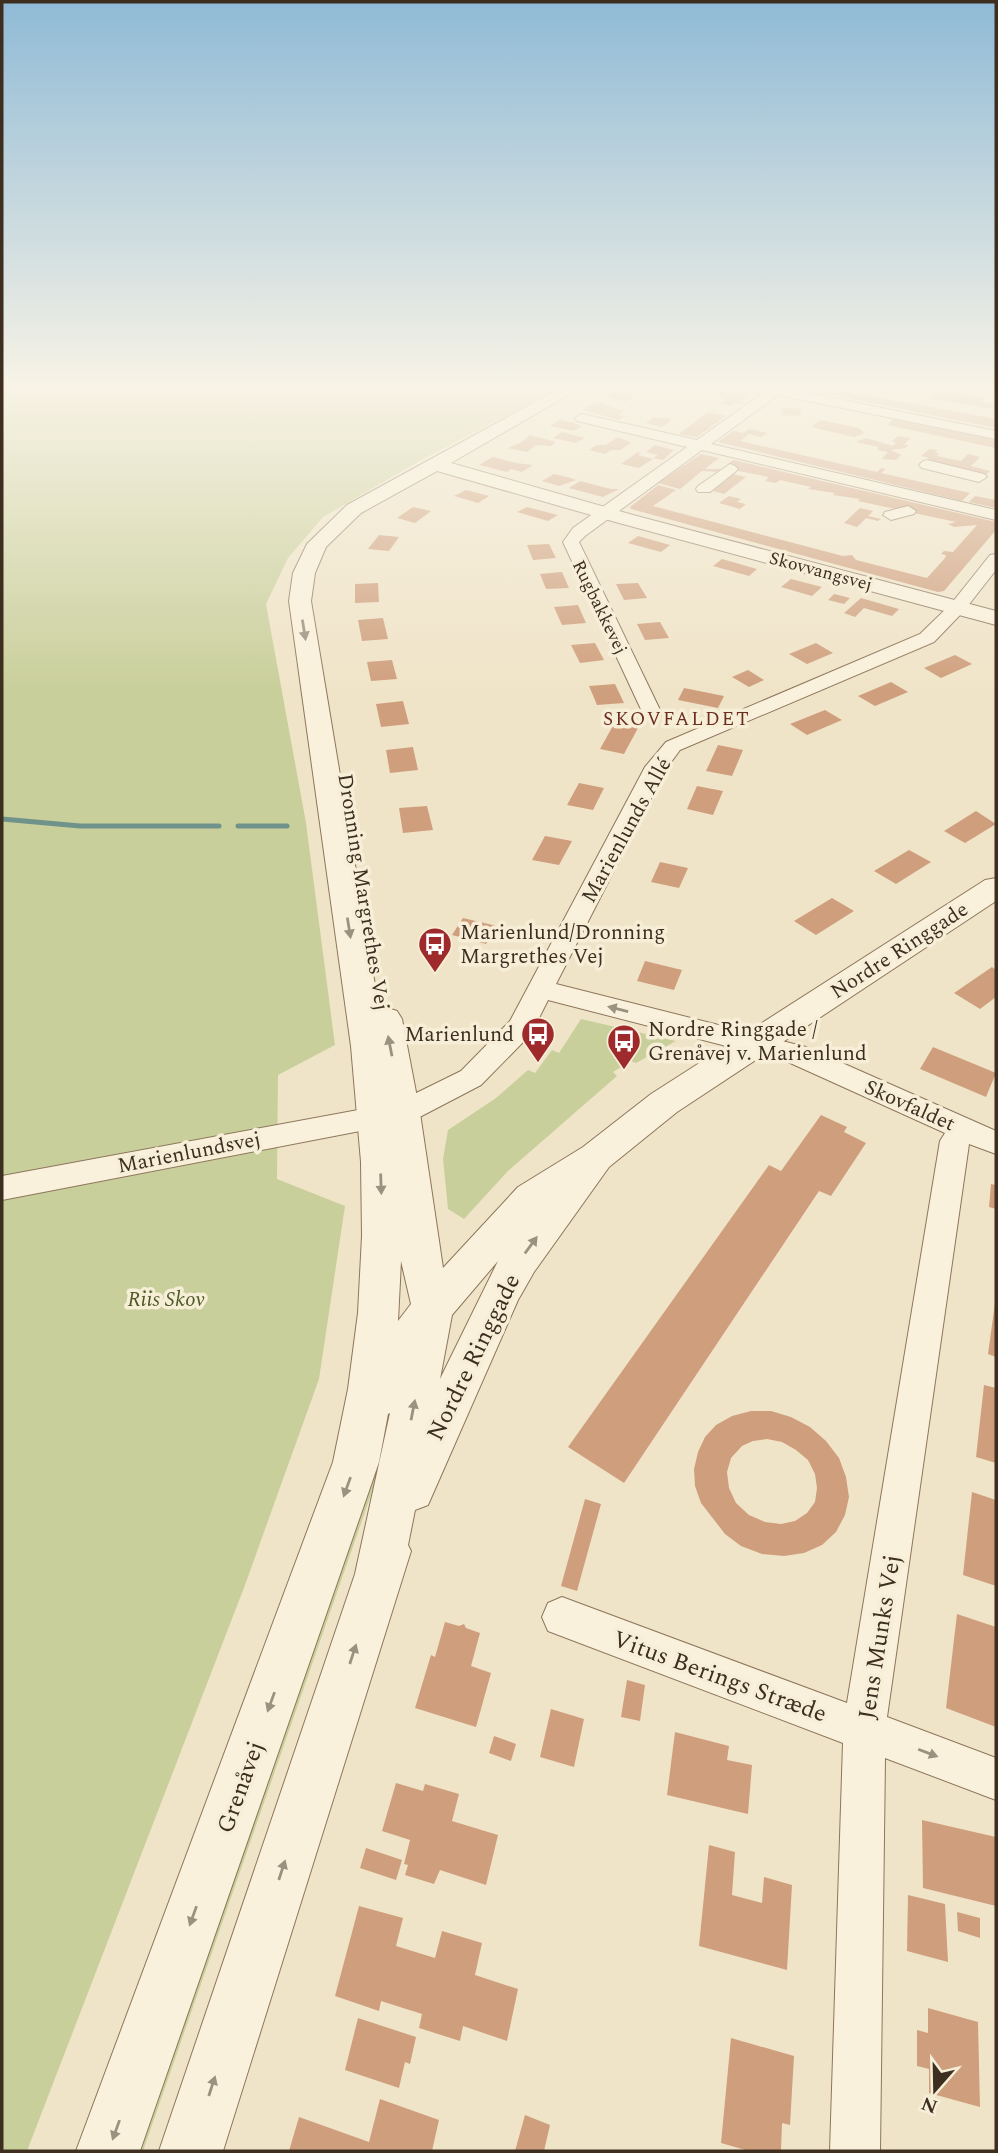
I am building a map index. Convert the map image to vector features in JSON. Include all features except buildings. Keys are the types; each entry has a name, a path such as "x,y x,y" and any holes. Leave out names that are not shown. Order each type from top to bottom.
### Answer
{"street":[{"name":"Dronning Margrethes Vej","path":"379,1573 433,1309 389,1114 300,601 304,573 317,544 354,509 387,490"},
{"name":"Dronning Margrethes Vej","path":"365,1422 378,1299 389,1114 372,945 319,614 318,586 330,552 354,522 403,490"},
{"name":"Skovvangsvej","path":"529,490 996,618"},
{"name":"Rugbakkevej","path":"637,490 574,537 571,548 652,714"},
{"path":"882,490 996,515"},
{"path":"891,515 921,498 929,490"},
{"name":"Marienlunds Allé","path":"389,1114 457,1086 483,1068 521,1027 656,767 673,746 916,644 936,630 957,608 996,559"},
{"name":"Nordre Ringgade","path":"365,1422 382,1381 433,1309 532,1198 596,1157 664,1103 996,887"},
{"name":"Skovfaldet","path":"540,989 796,1054 980,1136"},
{"name":"Marienlundsvej","path":"2,1188 389,1114"},
{"name":"Jens Munks Vej","path":"855,2151 864,1729 956,1141 980,1136"},
{"name":"Nordre Ringgade","path":"379,1573 412,1487 501,1293 520,1260 596,1157"},
{"path":"420,1257 434,1268 451,1271 471,1264"},
{"name":"Grenåvej","path":"108,2151 356,1462 365,1422"},
{"path":"191,2151 379,1573"},
{"name":"Vitus Berings Stræde","path":"562,1617 996,1779"}],"green space":[{"name":"Riis Skov","path":"2,490 369,490 323,517 288,558 266,604 306,823 335,1045 278,1075 277,1179 345,1206 319,1379 245,1585 27,2151 2,2151"},
{"path":"581,1019 676,1041 613,1072 617,1076 508,1171 464,1219 448,1209 443,1159 448,1130 496,1098 528,1070 535,1073 552,1050 559,1053"},
{"path":"390,1406 395,1414 374,1486 143,2151 131,2151 367,1484"}],"waterway":[{"path":"2,819 80,826 219,826"},
{"path":"238,826 287,826"}],"place":[{"name":"Marienlund/Dronning Margrethes Vej","path":"435,974"},
{"name":"Marienlund","path":"538,1064"},
{"name":"Nordre Ringgade / Grenåvej v. Marienlund","path":"624,1071"}],"district":[{"name":"SKOVFALDET","path":"677,718"}]}
